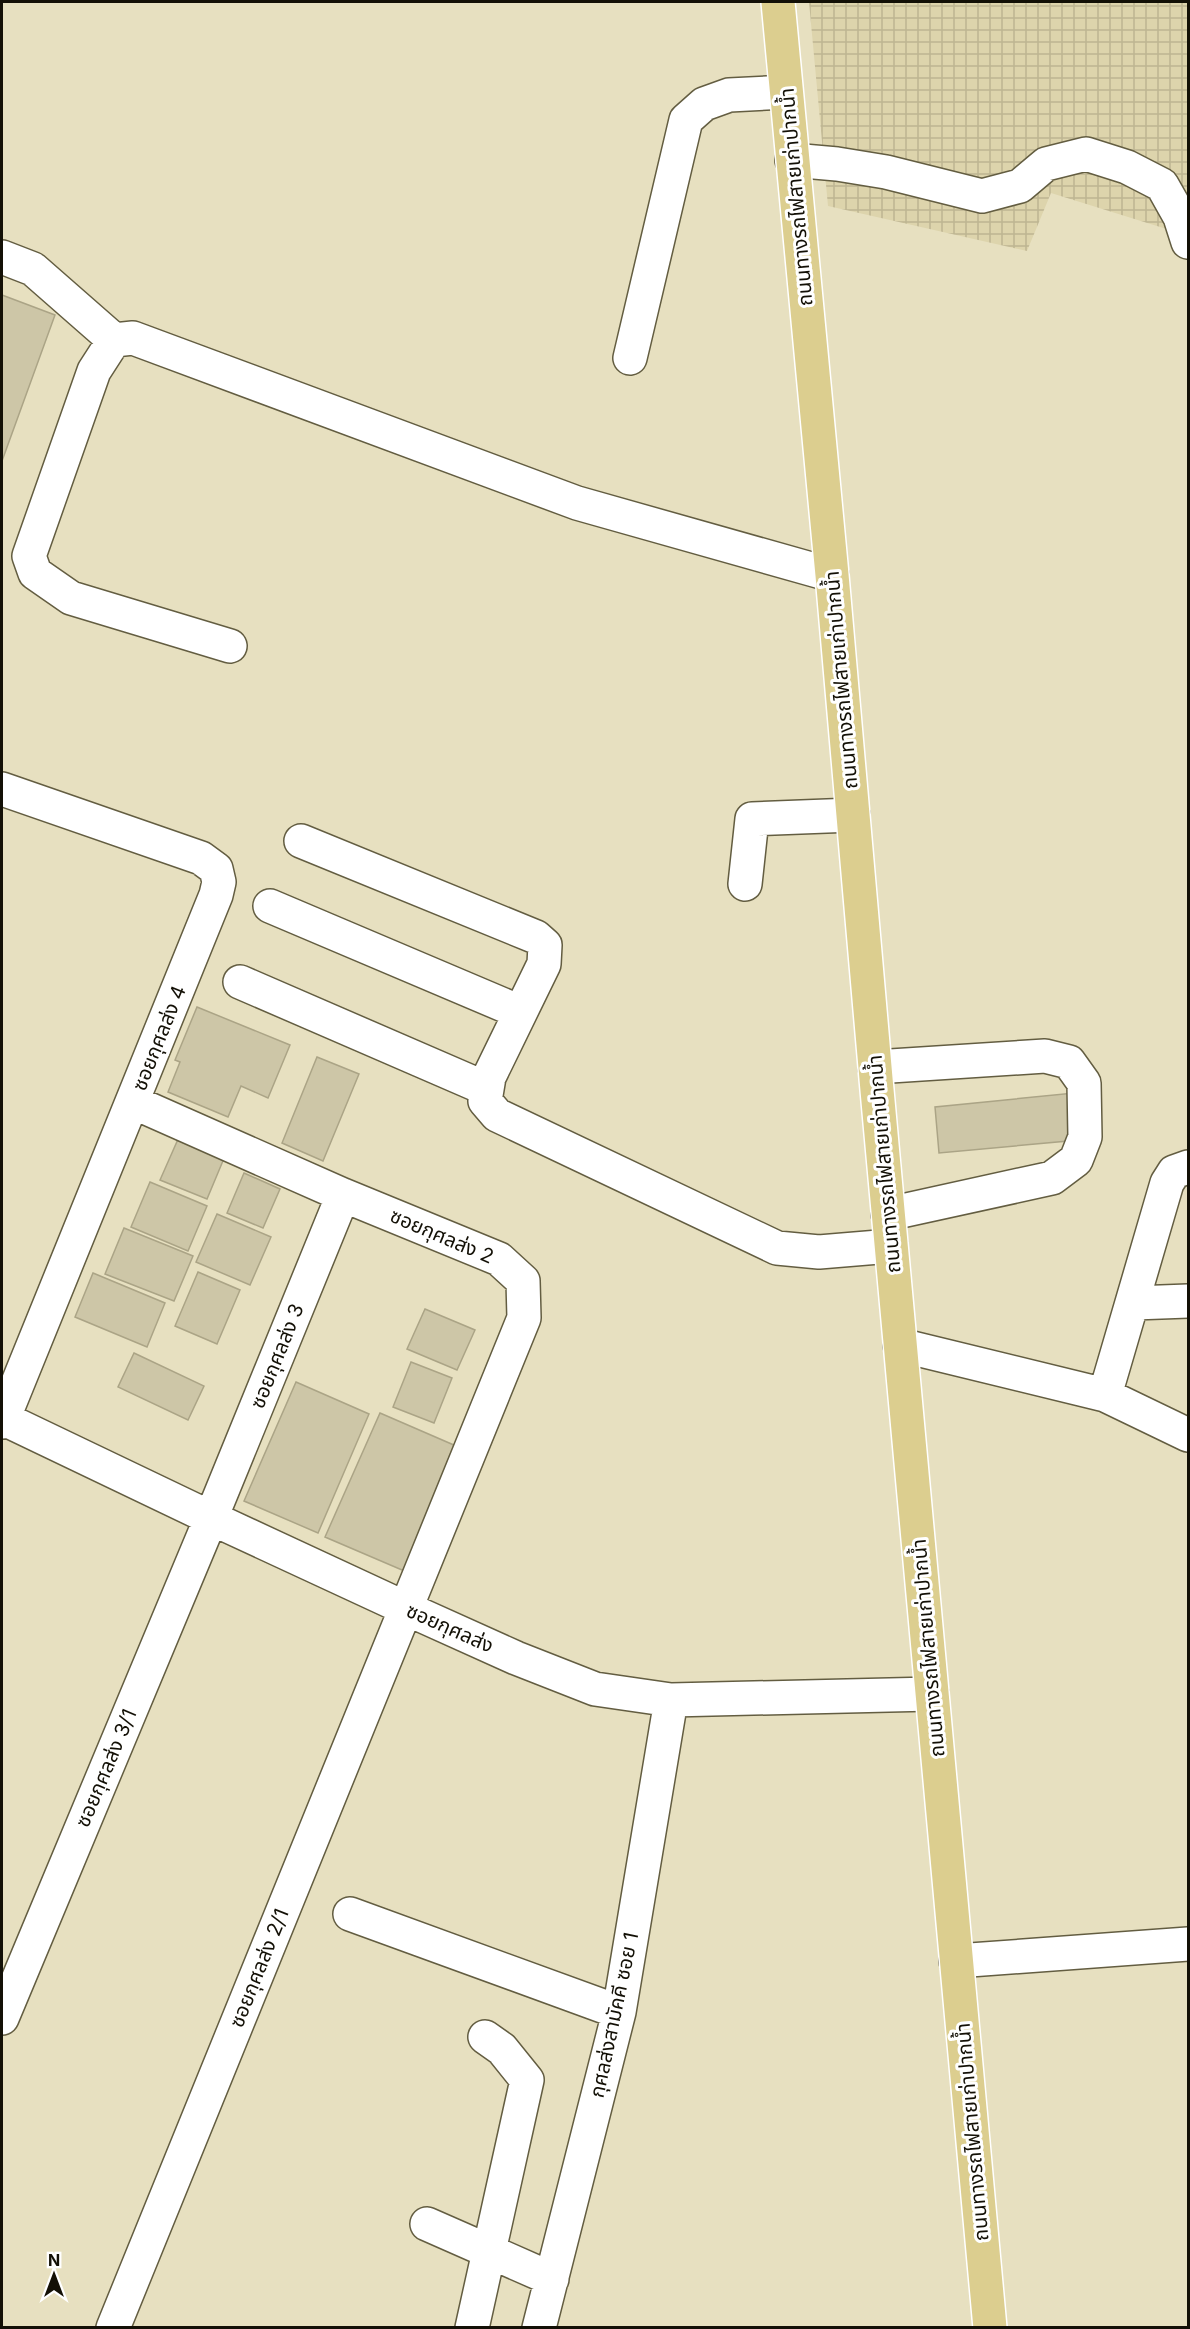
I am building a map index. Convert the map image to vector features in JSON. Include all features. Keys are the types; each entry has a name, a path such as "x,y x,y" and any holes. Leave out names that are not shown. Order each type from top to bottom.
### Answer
{"main road":[{"name":"ถนนทางรถไฟสายเก่าปากน้ำ","path":"778,2 990,2328"}],"street":[{"path":"630,358 686,120 704,104 729,95 786,92"},
{"path":"792,160 886,172 982,196 1020,186 1046,164 1086,154 1127,167 1162,185 1180,217 1188,242"},
{"path":"2,257 33,269 114,340 133,338 577,503 832,575"},
{"path":"114,340 94,371 29,556 31,567 34,573 71,598 230,646"},
{"name":"ซอยกุศลส่ง 4","path":"2,789 201,858 216,869 219,882 216,895 133,1102 2,1420"},
{"path":"745,884 752,819 853,815"},
{"path":"301,842 536,937 545,945 544,964 489,1077 485,1101 497,1115 777,1248 819,1252 1052,1178 1076,1160 1085,1137 1084,1083 1069,1062 1045,1056 875,1067"},
{"path":"270,906 520,1012"},
{"path":"240,982 487,1089"},
{"name":"ซอยกุศลส่ง 2","path":"133,1102 499,1259 523,1281 524,1318 405,1608"},
{"path":"1105,1395 1134,1303 1167,1183 1174,1172 1188,1167"},
{"name":"ซอยกุศลส่ง 3","path":"211,1518 343,1194"},
{"path":"1134,1303 1188,1301"},
{"path":"900,1345 1105,1395 1188,1435"},
{"name":"ซอยกุศลส่ง","path":"2,1420 405,1608 516,1658 595,1689 671,1700 932,1694"},
{"name":"ซอยกุศลส่ง 3/1","path":"2,2019 211,1518"},
{"name":"ซอยกุศลส่ง 2/1","path":"113,2328 405,1608"},
{"name":"กุศลส่งสามัคคี ซอย 1","path":"539,2328 619,2012 671,1700"},
{"path":"350,1914 619,2012"},
{"path":"956,1961 1188,1944"},
{"path":"472,2328 527,2080 502,2049 485,2037"},
{"path":"428,2224 552,2279"}],"shaded area":[{"path":"809,2 1188,2 1188,195 1173,231 1051,193 1027,251 828,206"}],"building":[{"path":"2,295 55,315 2,461"},
{"path":"197,1007 290,1045 268,1098 241,1086 228,1117 168,1092 180,1062 175,1060"},
{"path":"317,1057 359,1074 323,1161 282,1143"},
{"path":"1074,1093 1079,1140 939,1153 935,1107"},
{"path":"179,1137 225,1156 207,1199 160,1180"},
{"path":"244,1173 280,1189 263,1228 227,1213"},
{"path":"150,1182 207,1206 188,1251 131,1227"},
{"path":"217,1214 271,1237 250,1285 196,1262"},
{"path":"124,1228 193,1256 174,1301 105,1274"},
{"path":"198,1272 240,1290 217,1344 175,1326"},
{"path":"93,1273 165,1303 147,1347 75,1317"},
{"path":"425,1309 475,1330 457,1370 407,1349"},
{"path":"134,1353 204,1386 188,1420 118,1387"},
{"path":"411,1362 452,1378 434,1423 393,1407"},
{"path":"296,1382 369,1414 318,1533 244,1501"},
{"path":"380,1413 463,1449 409,1573 325,1537"}]}
